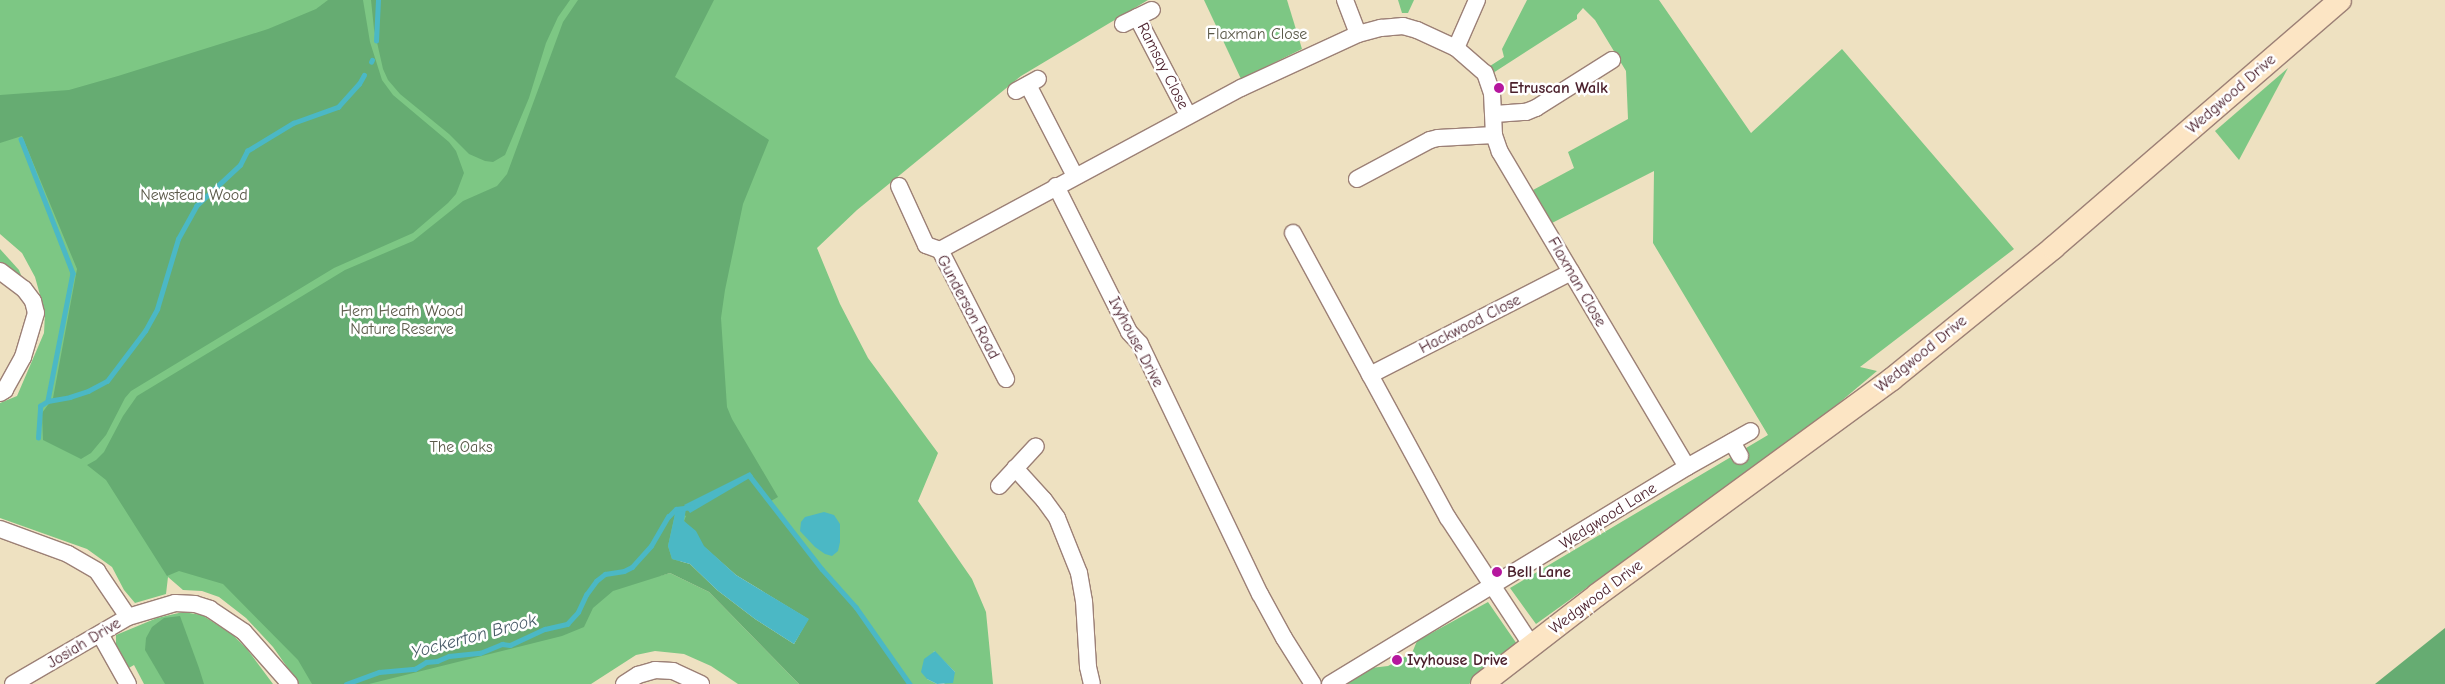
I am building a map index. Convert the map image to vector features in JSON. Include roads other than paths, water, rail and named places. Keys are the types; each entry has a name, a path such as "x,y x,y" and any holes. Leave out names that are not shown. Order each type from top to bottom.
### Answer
{"street":[{"path":"1345,0 1358,34"},
{"path":"1456,48 1477,0"},
{"name":"Wedgwood Drive","path":"1482,684 1597,595 1892,379 2053,248 2340,0"},
{"name":"Ramsay Close","path":"1138,17 1188,116"},
{"name":"Flaxman Close","path":"940,250 1241,88 1358,34 1381,28 1403,26 1456,48 1485,73 1492,93 1494,135 1500,152 1687,467"},
{"path":"1494,114 1526,112 1536,108 1610,67"},
{"path":"1027,85 1076,176"},
{"path":"1356,179 1430,140 1494,135"},
{"name":"Gunderson Road","path":"899,186 926,245 940,250 1006,379"},
{"name":"Ivyhouse Drive","path":"1056,186 1129,332 1144,351 1260,594 1284,638 1313,684"},
{"path":"1293,233 1448,518 1532,646"},
{"path":"0,272 24,289 33,301 36,313 23,357 4,390 0,393"},
{"name":"Hackwood Close","path":"1370,376 1571,272"},
{"name":"Wedgwood Lane","path":"1330,684 1687,467 1736,449 1751,431"},
{"path":"998,486 1036,446"},
{"path":"1015,468 1044,500 1056,518 1080,572 1084,601 1088,667 1092,684"},
{"name":"Josiah Drive","path":"0,529 68,554 92,567 104,580 128,617"},
{"name":"Josiah Drive","path":"13,684 128,617 175,603 195,604 210,609 244,632 290,684"},
{"path":"100,634 128,684"},
{"path":"624,684 638,675 655,670 673,678 701,684"}],"water":[{"path":"750,472 753,476 690,513 684,505"},
{"path":"682,507 686,509 684,521 696,531 704,546 736,575 809,619 794,644 755,619 717,590 690,564 672,559 668,546 676,509"},
{"path":"824,512 834,515 840,524 838,551 832,556 825,554 815,547 800,531 801,522 805,517"},
{"path":"935,651 955,672 953,683 937,684 927,679 921,672 924,659"}],"waterway":[{"path":"376,41 378,0"},
{"path":"38,438 40,406 48,401 88,391 107,381 145,331 157,309 178,239 196,206 240,165 247,151 293,123 338,107 359,84 364,75"},
{"path":"21,139 73,273 48,401"},
{"path":"749,475 822,569 856,607 910,684"},
{"name":"Yockerton Brook","path":"346,684 379,672 415,669 426,662 437,661 449,656 480,653 502,644 510,645 545,629 567,624 578,612 586,595 596,581 605,574 624,571 632,567 651,546 668,517 676,509 692,507"}],"place":[{"name":"Etruscan Walk","path":"1499,88"},
{"name":"Bell Lane","path":"1497,572"},
{"name":"Ivyhouse Drive","path":"1397,660"}],"park label":[{"name":"Newstead Wood","path":"194,195"},
{"name":"Hem Heath Wood Nature Reserve","path":"402,320"},
{"name":"The Oaks","path":"461,447"}]}
